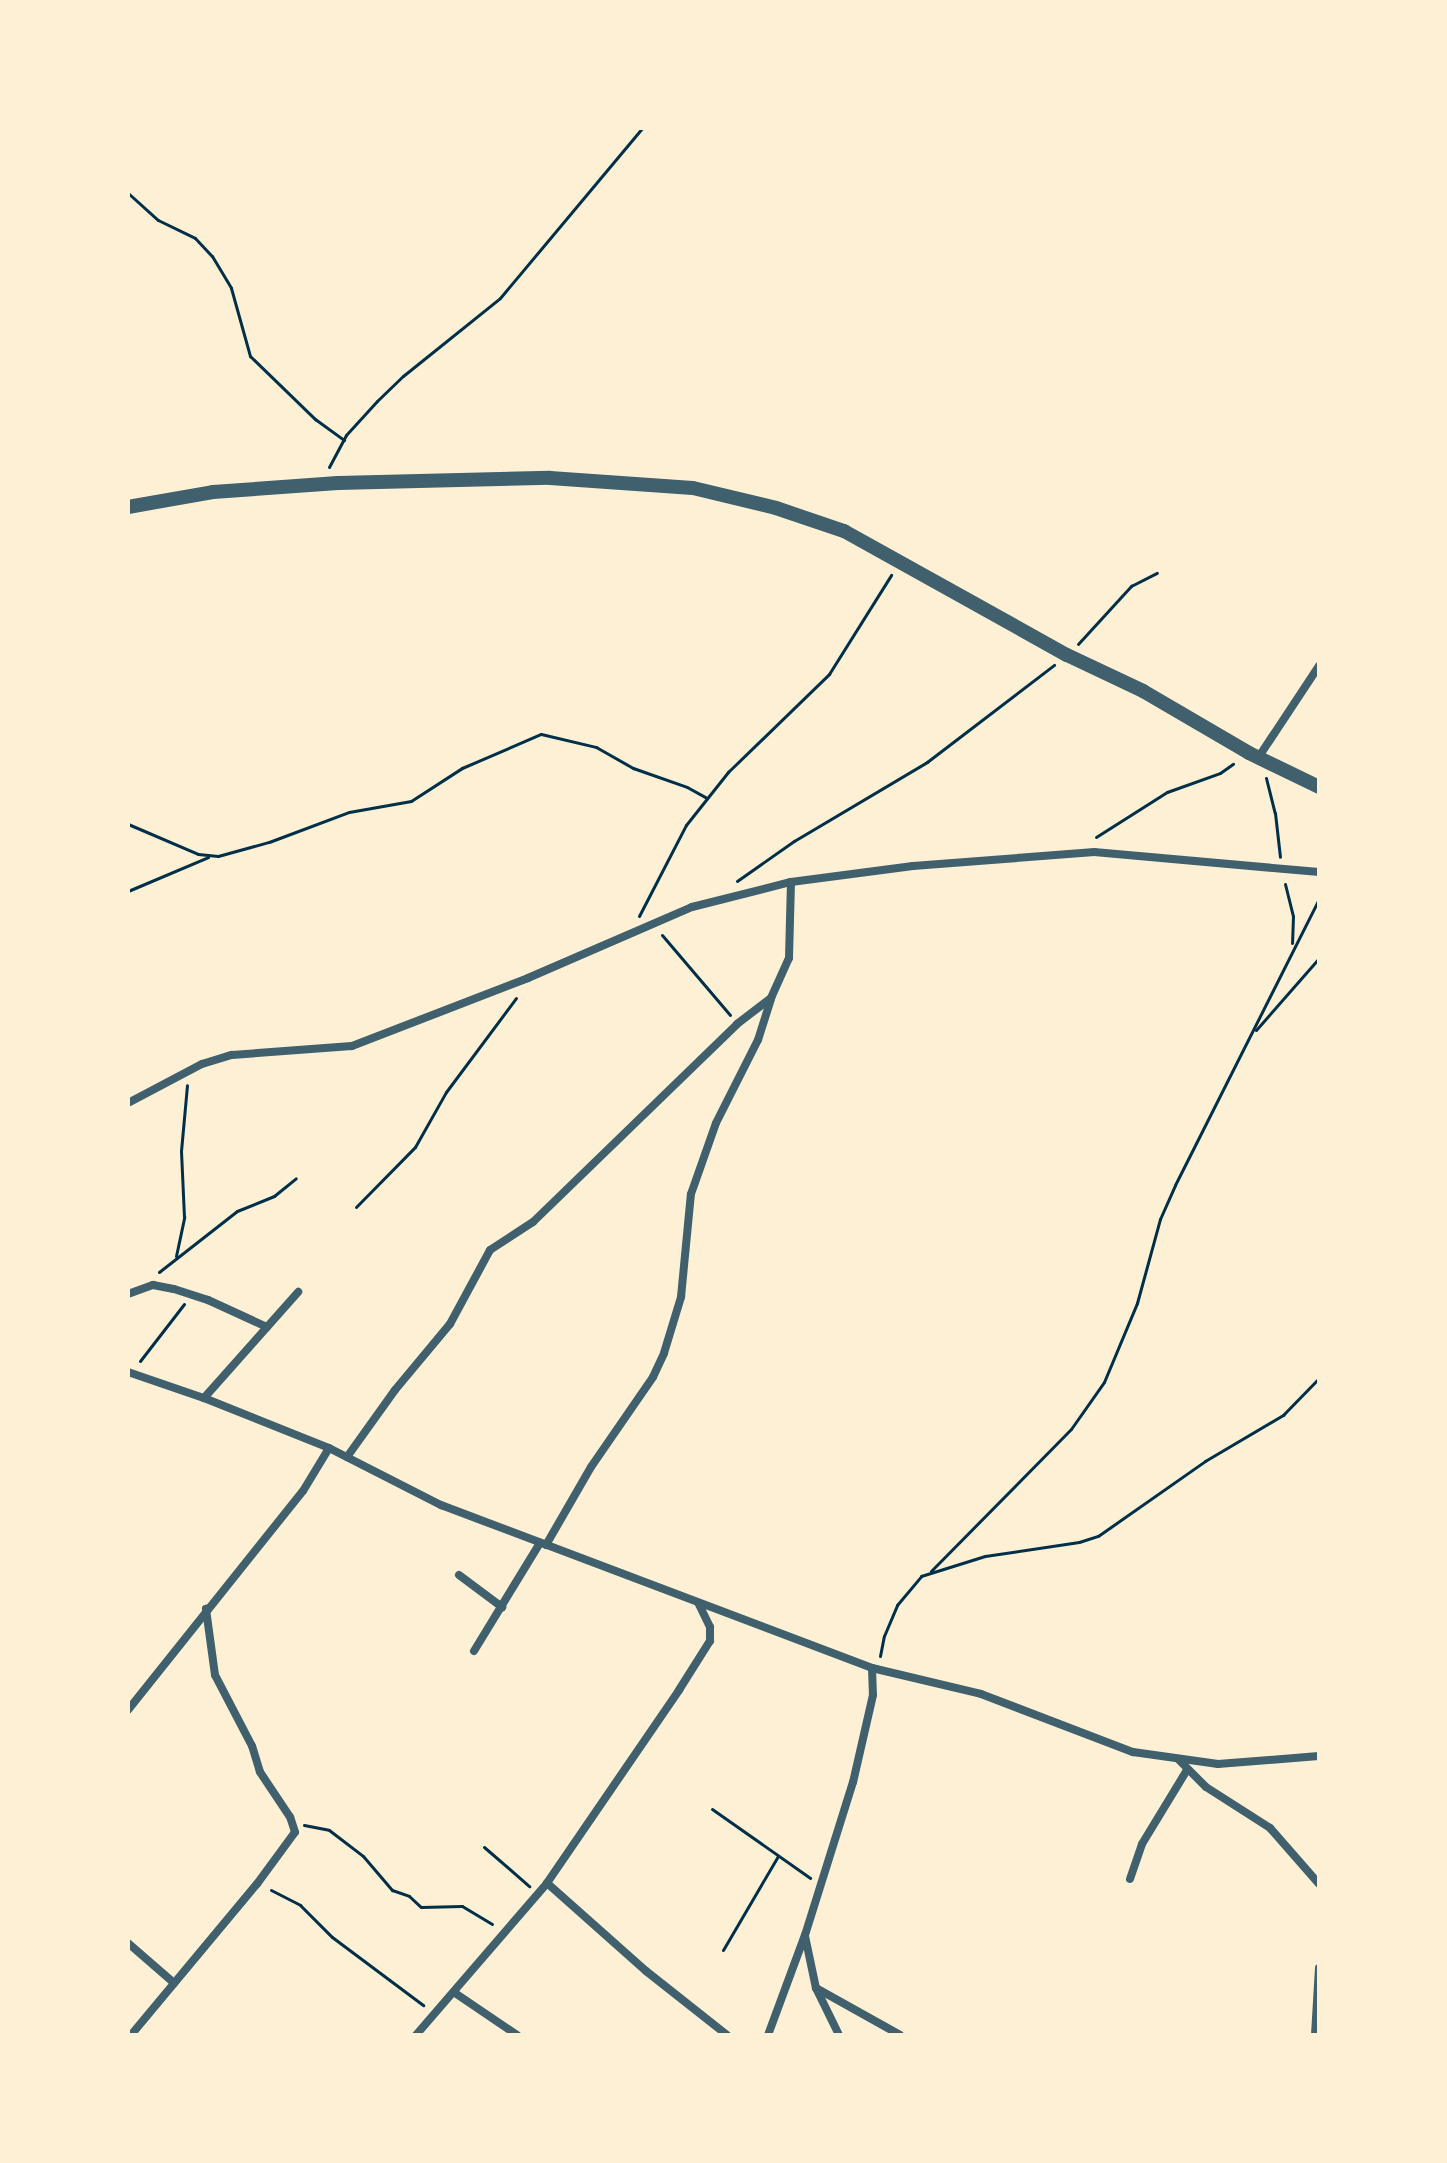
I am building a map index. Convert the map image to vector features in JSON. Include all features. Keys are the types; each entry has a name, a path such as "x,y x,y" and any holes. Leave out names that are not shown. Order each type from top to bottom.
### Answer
{"street":[{"path":"128,507 213,492 321,484 550,478 693,488 776,508 844,531 1067,655 1143,691 1319,787"},
{"path":"1254,754 1319,666"},
{"path":"128,1103 190,1070 232,1055 352,1046 528,978 653,923 741,893 791,882 913,866 1094,852 1319,872"},
{"path":"474,1651 591,1467 653,1377 664,1353 681,1297 691,1194 716,1123 758,1040 771,998 789,958 791,882"},
{"path":"347,1457 386,1400 450,1324 490,1250 550,1207 737,1024 771,998"},
{"path":"128,1294 153,1285 191,1294 267,1327"},
{"path":"204,1398 298,1292"},
{"path":"128,1372 204,1398 329,1448 441,1505 699,1604 875,1668 981,1694 1133,1752 1218,1764 1319,1756"},
{"path":"128,1710 303,1491 329,1448"},
{"path":"459,1575 502,1607"},
{"path":"416,2035 547,1883 710,1641 710,1627 699,1604"},
{"path":"131,2035 290,1843 294,1823 264,1780 252,1746 215,1675 206,1609"},
{"path":"768,2035 805,1935 853,1782 873,1695 875,1668"},
{"path":"1179,1759 1206,1787 1270,1828 1319,1884"},
{"path":"1130,1879 1142,1844 1187,1770"},
{"path":"547,1883 646,1971 727,2035"},
{"path":"805,1935 816,1988 839,2035"},
{"path":"128,1943 174,1983"},
{"path":"1315,2035 1319,1968"},
{"path":"816,1988 900,2035"},
{"path":"455,1993 517,2035"}],"path":[{"path":"321,484 344,440 403,376 500,298 642,128"},
{"path":"128,193 158,220 195,238 212,256 231,288 250,356 315,419 344,440"},
{"path":"633,931 649,892 686,825 756,743 829,674 900,562"},
{"path":"728,887 794,841 927,762 1067,655 1092,633 1131,586 1157,573"},
{"path":"128,891 208,857 269,842 349,812 409,802 462,768 537,734 596,747 633,768 687,787 707,798"},
{"path":"1070,854 1155,798 1220,773 1254,754 1275,813 1281,867 1293,916 1292,947"},
{"path":"128,824 208,857"},
{"path":"931,1571 1071,1429 1104,1382 1137,1303 1160,1219 1175,1185 1251,1036 1292,947 1319,899"},
{"path":"653,923 737,1024"},
{"path":"1251,1036 1319,958"},
{"path":"356,1207 415,1147 446,1092 505,1016 528,978"},
{"path":"175,1258 184,1217 182,1125 190,1070"},
{"path":"140,1288 237,1211 274,1196 296,1178"},
{"path":"136,1364 164,1333 191,1294"},
{"path":"875,1668 897,1605 917,1578 931,1571 1008,1551 1079,1542 1098,1536 1205,1461 1283,1415 1319,1378"},
{"path":"712,1809 821,1884"},
{"path":"294,1823 329,1830 363,1856 392,1890 409,1896 421,1907 462,1906 506,1933"},
{"path":"484,1847 538,1894"},
{"path":"723,1950 778,1856"},
{"path":"257,1884 300,1905 332,1937 412,1995 434,2017"}]}
